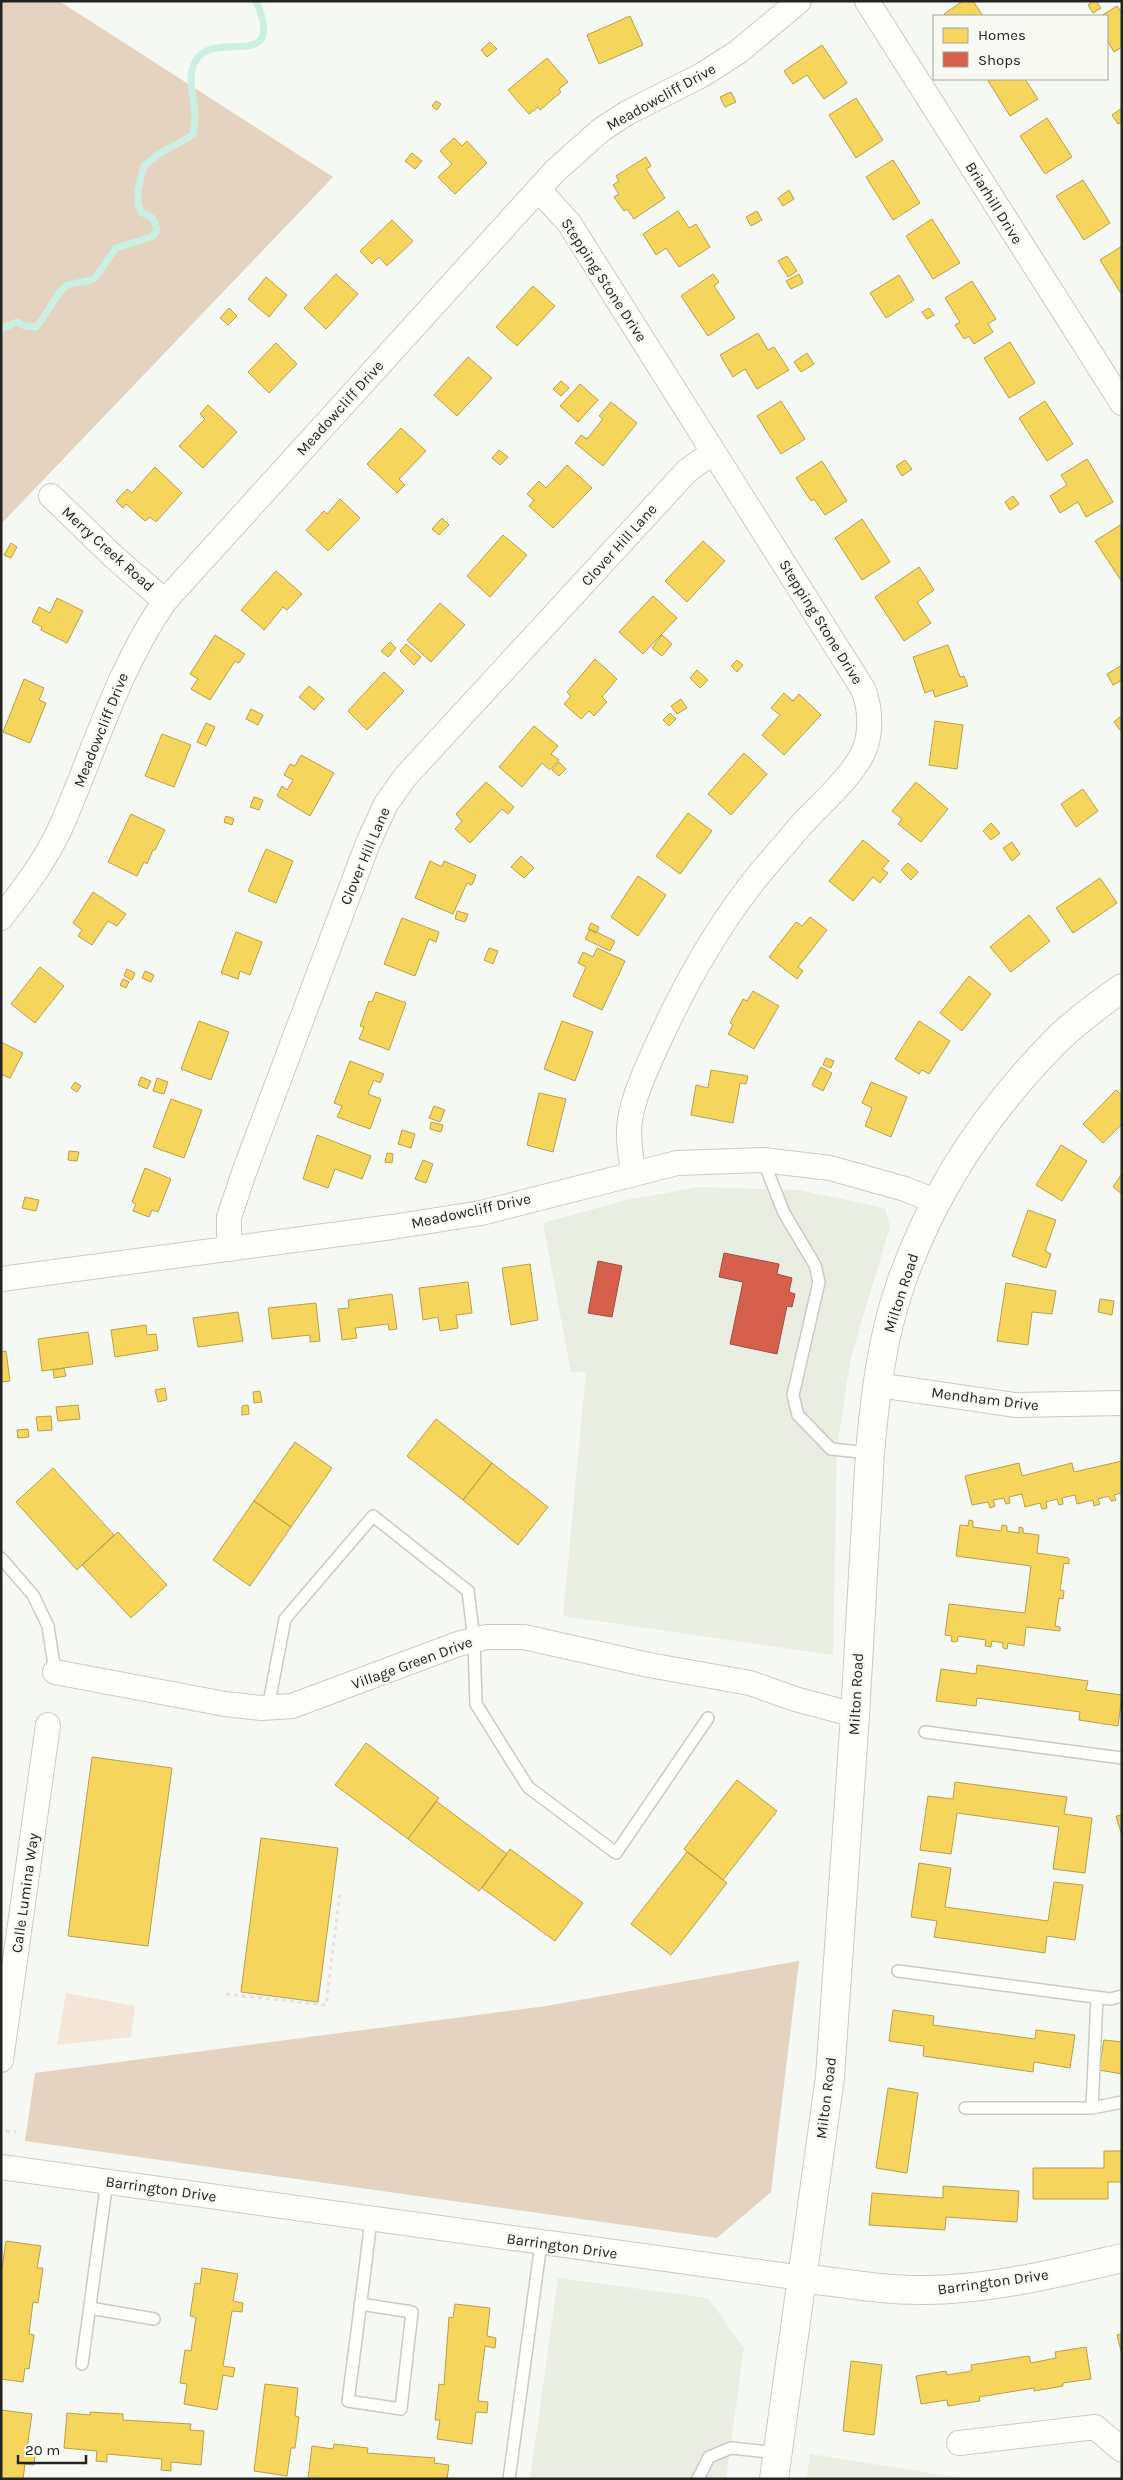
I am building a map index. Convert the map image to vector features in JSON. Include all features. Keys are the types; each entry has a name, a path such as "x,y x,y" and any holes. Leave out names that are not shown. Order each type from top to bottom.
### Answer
{"street":[{"name":"Meadowcliff Drive","path":"1,918 37,868 60,830 136,645 165,601 539,190 583,145 601,130 627,113 702,75 738,52 799,1"},
{"name":"Briarhill Drive","path":"867,1 1122,403"},
{"name":"Stepping Stone Drive","path":"539,190 569,223 863,689 869,710 868,732 863,753 853,768 802,824 747,890 715,935 678,998 644,1075 630,1120 629,1141 633,1172"},
{"name":"Clover Hill Lane","path":"229,1249 229,1217 246,1167 368,842 386,804 405,777 687,471 713,452"},
{"name":"Merry Creek Road","path":"51,496 115,558 165,601"},
{"name":"Milton Road","path":"776,2466 830,2077 855,1715 870,1453 886,1337 901,1283 935,1201 991,1115 1055,1042 1122,988"},
{"name":"Meadowcliff Drive","path":"1,1279 392,1227 481,1212 633,1172 677,1163 763,1160 830,1168 905,1189 935,1201"},
{"name":"Mendham Drive","path":"878,1385 1015,1405 1122,1402"},
{"name":"Village Green Drive","path":"56,1672 225,1704 268,1708 292,1706 474,1640 487,1637 524,1637 649,1665 750,1683 795,1699 855,1715"},
{"name":"Calle Lumina Way","path":"1,2060 9,1949 48,1725"},
{"name":"Barrington Drive","path":"1,2167 541,2243 890,2289 966,2288 1041,2277 1122,2258"},
{"path":"958,2443 1096,2427 1122,2450"}],"lane":[{"path":"763,1160 784,1212 815,1266 819,1282 792,1395 794,1407 798,1415 831,1449 870,1453"},
{"path":"268,1708 284,1619 373,1516 468,1591 474,1640 476,1704 528,1787 616,1853 708,1718"},
{"path":"1,1558 33,1595 48,1626 56,1672"},
{"path":"925,1732 1122,1758"},
{"path":"898,1972 1110,1999 1122,1996"},
{"path":"1092,2108 1097,1997"},
{"path":"965,2108 1092,2108 1122,2102"},
{"path":"82,2364 107,2181"},
{"path":"360,2304 412,2312 401,2409 348,2401 360,2304 371,2219"},
{"path":"509,2479 541,2243"},
{"path":"90,2308 154,2319"},
{"path":"698,2479 709,2457 731,2448 776,2466"}],"path":[{"path":"226,1994 326,2005 340,1892"},
{"path":"6,2131 16,2132"}],"shaded area":[{"path":"1,1 59,1 333,177 1,524"},
{"path":"700,1187 799,1190 885,1208 890,1227 851,1357 837,1447 833,1655 563,1616 586,1372 571,1372 543,1223 626,1200"},
{"path":"799,1961 771,2192 717,2238 25,2141 35,2073 546,2006"},
{"path":"66,1993 135,2006 131,2037 57,2045"},
{"path":"558,2278 708,2298 744,2348 726,2479 530,2479"},
{"path":"810,2454 968,2479 807,2479"}],"building: Homes":[{"path":"963,1 973,1 982,15 944,15"},
{"path":"1096,1 1101,8 1093,13 1088,5"},
{"path":"1117,6 1122,13 1122,47 1114,52 1108,42 1108,15 1103,15"},
{"path":"630,16 643,45 599,64 587,35"},
{"path":"490,42 497,49 487,57 481,50"},
{"path":"822,45 847,83 824,99 807,75 793,84 784,71"},
{"path":"547,58 568,82 559,89 561,92 540,110 538,107 529,114 508,90"},
{"path":"988,80 1026,80 1038,99 1010,116"},
{"path":"731,92 736,102 725,107 720,97"},
{"path":"856,98 883,140 856,158 829,115"},
{"path":"436,101 441,104 437,110 432,106"},
{"path":"1122,108 1122,122 1118,124 1112,115"},
{"path":"1047,118 1072,157 1045,174 1020,136"},
{"path":"454,138 462,146 467,141 487,163 455,194 438,177 452,164 440,151"},
{"path":"412,153 422,161 415,169 405,161"},
{"path":"646,157 651,166 646,169 665,198 634,219 627,209 624,211 614,197 619,194 613,185 619,181 616,176"},
{"path":"893,160 920,203 893,220 866,177"},
{"path":"1083,180 1110,223 1084,240 1056,196"},
{"path":"789,190 794,199 783,206 778,198"},
{"path":"678,211 689,228 696,224 710,247 679,267 666,248 656,255 643,234"},
{"path":"757,211 762,220 751,226 746,217"},
{"path":"932,219 960,263 933,279 906,236"},
{"path":"392,220 413,241 387,266 379,257 372,264 360,251"},
{"path":"1122,246 1122,295 1100,260"},
{"path":"787,256 797,271 788,277 778,261"},
{"path":"336,274 358,294 326,329 304,308"},
{"path":"713,274 719,282 714,286 735,318 708,336 681,296"},
{"path":"799,274 803,283 791,289 786,281"},
{"path":"899,275 914,300 886,318 870,293"},
{"path":"266,277 287,295 269,317 248,299"},
{"path":"972,281 996,319 988,324 993,332 974,344 969,336 964,339 955,325 960,322 945,298"},
{"path":"533,286 555,306 517,346 496,327"},
{"path":"229,308 237,316 228,325 220,318"},
{"path":"929,308 934,315 927,319 922,312"},
{"path":"758,333 768,350 774,347 789,370 757,389 745,369 733,377 720,355"},
{"path":"1010,342 1035,383 1009,398 984,358"},
{"path":"276,343 297,364 269,393 248,372"},
{"path":"807,353 814,364 801,372 794,362"},
{"path":"468,357 492,378 457,416 434,395"},
{"path":"561,381 569,388 561,396 553,389"},
{"path":"580,384 598,400 578,422 560,406"},
{"path":"781,401 805,439 781,454 757,416"},
{"path":"1045,401 1073,444 1047,461 1019,418"},
{"path":"611,402 637,423 603,466 575,443 581,435 587,439 603,419 599,416"},
{"path":"208,405 237,432 203,468 179,446 205,419 200,414"},
{"path":"401,428 426,451 399,479 405,485 397,493 367,464"},
{"path":"499,450 508,457 500,465 492,458"},
{"path":"1087,459 1113,502 1086,517 1078,502 1060,513 1050,496 1067,485 1061,475"},
{"path":"905,460 912,469 902,476 896,466"},
{"path":"822,461 847,501 825,515 814,499 811,501 796,478"},
{"path":"567,465 592,488 553,528 529,506 534,500 527,494 539,481 546,488"},
{"path":"155,467 182,493 156,522 150,517 145,521 126,504 123,508 116,501 127,489 132,493"},
{"path":"1013,496 1019,504 1010,510 1005,502"},
{"path":"340,499 360,518 328,551 306,530 324,511 327,514"},
{"path":"442,518 449,525 439,535 432,529"},
{"path":"862,519 890,562 862,580 835,538"},
{"path":"1122,524 1122,582 1095,541"},
{"path":"503,535 527,555 490,597 467,576"},
{"path":"703,541 725,561 687,602 665,581"},
{"path":"11,543 17,547 11,558 4,555"},
{"path":"919,567 934,590 917,602 931,623 904,641 875,597"},
{"path":"276,571 302,594 287,610 283,607 264,630 241,610"},
{"path":"653,596 677,618 643,654 619,632"},
{"path":"57,598 83,611 67,643 41,630 42,627 32,622 39,607 50,613"},
{"path":"440,603 465,625 431,662 407,640"},
{"path":"215,635 245,654 239,663 235,661 210,700 191,689 198,679 190,674"},
{"path":"662,635 672,644 662,656 652,648"},
{"path":"390,642 396,648 388,657 381,651"},
{"path":"406,644 421,657 414,665 400,651"},
{"path":"948,645 960,677 964,676 968,686 935,697 933,690 925,693 913,657"},
{"path":"595,659 617,679 602,697 607,702 594,716 589,711 581,719 564,704 571,696 567,692"},
{"path":"737,660 743,665 737,672 731,666"},
{"path":"1122,665 1122,680 1113,685 1107,674"},
{"path":"697,670 708,680 700,688 690,678"},
{"path":"384,672 404,691 367,730 348,711"},
{"path":"24,679 44,688 39,700 46,703 30,743 3,732"},
{"path":"309,686 324,699 314,710 299,697"},
{"path":"784,693 793,701 799,694 821,715 784,755 762,735 780,715 771,708"},
{"path":"681,699 687,708 677,714 671,706"},
{"path":"251,709 263,715 258,725 246,719"},
{"path":"670,713 676,719 669,726 663,720"},
{"path":"1122,715 1122,729 1120,730 1114,722"},
{"path":"935,721 963,725 957,769 929,765"},
{"path":"206,723 215,727 206,746 197,742"},
{"path":"534,726 558,746 551,754 559,760 550,770 542,763 522,787 499,767"},
{"path":"162,734 191,745 174,787 145,776"},
{"path":"744,753 767,774 731,815 708,794"},
{"path":"301,755 334,773 310,816 277,796 282,786 287,790 293,780 284,775 290,764 295,766"},
{"path":"559,762 566,769 559,776 552,770"},
{"path":"486,782 514,807 508,814 502,809 470,843 455,829 462,821 456,814"},
{"path":"916,782 948,809 921,842 898,824 902,819 892,811"},
{"path":"1083,789 1098,811 1076,827 1061,804"},
{"path":"254,797 263,800 259,810 250,807"},
{"path":"688,813 712,831 680,874 656,856"},
{"path":"131,814 165,830 147,864 144,862 137,876 108,862"},
{"path":"226,816 234,819 232,825 224,822"},
{"path":"991,823 1000,833 991,840 983,831"},
{"path":"863,840 889,861 882,869 888,873 880,883 873,877 853,901 829,881"},
{"path":"1012,842 1020,854 1012,861 1003,848"},
{"path":"266,849 293,861 276,903 248,891"},
{"path":"521,856 534,868 524,878 511,867"},
{"path":"430,861 442,867 444,861 476,875 472,885 467,883 453,914 415,898"},
{"path":"908,863 918,872 911,880 901,870"},
{"path":"638,876 666,895 638,936 611,917"},
{"path":"1100,878 1117,903 1073,933 1056,908"},
{"path":"93,892 126,914 117,926 108,921 92,945 78,936 82,930 73,923"},
{"path":"457,911 468,914 465,922 455,919"},
{"path":"1029,915 1050,941 1011,972 990,947"},
{"path":"810,917 827,930 798,967 803,971 797,979 769,957 796,922 802,926"},
{"path":"402,918 439,932 436,942 429,939 415,976 384,964"},
{"path":"591,923 599,927 596,933 588,929"},
{"path":"590,929 615,941 610,951 585,939"},
{"path":"236,932 262,942 250,975 240,971 238,979 221,973"},
{"path":"489,948 498,951 493,964 484,960"},
{"path":"597,948 625,961 602,1010 573,996 586,967 578,963 583,952 593,957"},
{"path":"40,967 64,986 35,1023 11,1004"},
{"path":"127,969 135,973 132,980 124,976"},
{"path":"145,971 154,975 151,982 142,978"},
{"path":"969,976 991,994 962,1031 940,1013"},
{"path":"123,979 129,982 126,988 120,985"},
{"path":"753,991 779,1006 754,1049 728,1034 733,1025 730,1023 743,999 747,1001"},
{"path":"376,992 406,1003 389,1050 359,1039 364,1027 360,1026 369,1001 372,1002"},
{"path":"199,1021 229,1032 211,1080 181,1069"},
{"path":"562,1021 593,1032 575,1081 544,1069"},
{"path":"919,1021 950,1041 929,1074 922,1070 919,1074 895,1059"},
{"path":"1,1042 23,1053 10,1078 3,1075 1,1079"},
{"path":"826,1058 834,1061 831,1068 823,1065"},
{"path":"350,1061 384,1074 380,1083 374,1080 368,1094 381,1099 370,1129 337,1117 342,1106 334,1103"},
{"path":"821,1067 832,1073 823,1091 812,1085"},
{"path":"711,1070 748,1076 746,1084 740,1083 733,1123 691,1115 696,1085 708,1088"},
{"path":"141,1077 151,1081 147,1089 138,1085"},
{"path":"157,1078 168,1082 164,1094 153,1091"},
{"path":"75,1082 81,1086 77,1092 71,1088"},
{"path":"871,1082 907,1097 891,1137 865,1126 872,1108 862,1103"},
{"path":"1116,1090 1122,1095 1122,1124 1103,1143 1083,1124"},
{"path":"539,1093 566,1099 553,1152 527,1145"},
{"path":"171,1099 202,1110 184,1158 153,1147"},
{"path":"434,1106 445,1110 440,1122 429,1118"},
{"path":"431,1122 443,1125 441,1132 430,1129"},
{"path":"402,1130 415,1134 411,1148 398,1144"},
{"path":"317,1135 371,1156 362,1179 335,1169 328,1188 303,1179"},
{"path":"1061,1145 1087,1161 1062,1201 1036,1185"},
{"path":"69,1151 79,1152 77,1161 68,1160"},
{"path":"387,1153 393,1154 392,1163 385,1162"},
{"path":"423,1160 433,1164 426,1183 415,1179"},
{"path":"145,1168 171,1179 158,1212 152,1210 149,1217 133,1211 136,1204 132,1202"},
{"path":"1122,1176 1122,1194 1113,1187"},
{"path":"25,1197 39,1200 36,1211 22,1208"},
{"path":"1028,1210 1056,1220 1045,1251 1051,1254 1046,1268 1012,1256"},
{"path":"530,1264 538,1320 511,1325 502,1268"},
{"path":"468,1282 472,1313 456,1315 458,1328 440,1331 438,1317 423,1320 419,1288"},
{"path":"1006,1283 1056,1291 1052,1314 1032,1312 1028,1345 997,1341"},
{"path":"392,1294 397,1329 389,1330 388,1324 355,1328 357,1338 342,1340 338,1309 349,1308 348,1300"},
{"path":"1100,1299 1114,1301 1112,1315 1098,1312"},
{"path":"316,1303 320,1341 310,1342 310,1335 272,1339 268,1308"},
{"path":"238,1312 243,1341 198,1347 193,1318"},
{"path":"146,1325 147,1335 156,1334 158,1350 115,1357 111,1330"},
{"path":"88,1332 93,1364 42,1371 38,1339"},
{"path":"6,1351 10,1381 1,1382 1,1352"},
{"path":"64,1368 66,1376 54,1378 53,1370"},
{"path":"165,1388 167,1400 158,1402 155,1390"},
{"path":"260,1391 262,1402 254,1403 253,1392"},
{"path":"78,1405 80,1419 58,1421 56,1407"},
{"path":"248,1405 249,1414 242,1415 242,1406"},
{"path":"51,1416 52,1430 38,1431 36,1417"},
{"path":"436,1419 492,1463 463,1500 407,1456"},
{"path":"28,1429 29,1437 18,1438 17,1430"},
{"path":"295,1442 332,1468 291,1527 254,1501"},
{"path":"1122,1461 1122,1493 1114,1495 1116,1500 1111,1501 1109,1496 1098,1499 1100,1504 1094,1506 1093,1500 1077,1504 1075,1495 1062,1498 1063,1504 1059,1505 1057,1499 1046,1502 1047,1508 1042,1509 1040,1503 1025,1507 1022,1494 1009,1497 1010,1503 1006,1504 1004,1498 993,1500 995,1506 990,1508 988,1502 972,1505 965,1476 1019,1463 1022,1476 1072,1463 1074,1472"},
{"path":"492,1463 548,1507 518,1545 463,1500"},
{"path":"53,1468 114,1535 77,1570 16,1502"},
{"path":"254,1501 291,1527 250,1586 213,1560"},
{"path":"969,1520 973,1521 973,1527 1001,1531 1002,1525 1007,1526 1007,1531 1019,1533 1019,1527 1023,1528 1023,1533 1039,1535 1037,1553 1069,1558 1069,1564 1064,1563 1060,1590 1064,1591 1063,1599 1059,1598 1055,1626 1060,1627 1060,1631 1026,1627 1024,1646 1008,1643 1007,1649 1003,1648 1003,1643 992,1641 991,1647 985,1646 986,1640 958,1636 957,1642 951,1641 952,1636 945,1635 949,1604 1025,1613 1031,1566 956,1556 960,1525 968,1526"},
{"path":"118,1532 167,1585 131,1618 82,1565"},
{"path":"977,1665 1088,1681 1086,1690 1122,1695 1118,1726 1079,1720 1080,1712 977,1698 976,1706 936,1701 941,1669 976,1674"},
{"path":"366,1743 439,1798 408,1839 335,1785"},
{"path":"92,1757 172,1768 148,1946 68,1936"},
{"path":"737,1780 777,1811 723,1880 684,1849"},
{"path":"955,1782 1067,1797 1064,1814 1092,1818 1085,1873 1053,1869 1059,1827 957,1813 951,1854 920,1850 928,1796 953,1799"},
{"path":"436,1801 507,1854 479,1891 408,1839"},
{"path":"1122,1815 1122,1836 1116,1816"},
{"path":"261,1838 338,1848 318,2002 241,1992"},
{"path":"510,1849 583,1903 555,1941 482,1888"},
{"path":"687,1852 727,1883 671,1955 631,1924"},
{"path":"919,1863 951,1868 945,1907 1048,1921 1054,1882 1083,1885 1075,1940 1047,1936 1045,1953 934,1937 937,1921 911,1917"},
{"path":"893,2010 934,2016 933,2025 1035,2039 1036,2030 1075,2035 1070,2068 1034,2062 1033,2072 923,2056 924,2046 889,2041"},
{"path":"1104,2040 1122,2042 1122,2074 1099,2070"},
{"path":"888,2088 918,2093 907,2173 876,2168"},
{"path":"1104,2151 1122,2151 1122,2182 1108,2182 1108,2199 1033,2199 1033,2168 1104,2168"},
{"path":"943,2186 1019,2191 1017,2222 946,2217 945,2230 869,2225 872,2193 943,2198"},
{"path":"6,2241 41,2246 37,2268 43,2268 38,2303 33,2302 29,2334 34,2335 29,2369 25,2368 23,2382 1,2379 1,2275"},
{"path":"202,2268 238,2274 233,2301 243,2303 242,2312 232,2311 223,2366 235,2368 233,2377 223,2375 217,2410 184,2404 187,2384 180,2383 185,2350 191,2351 196,2317 190,2316 195,2283 200,2284"},
{"path":"455,2304 490,2308 487,2336 496,2338 495,2348 485,2346 478,2401 488,2402 487,2413 476,2412 472,2444 437,2439 440,2420 435,2420 439,2384 444,2385 449,2317 453,2318"},
{"path":"1122,2334 1122,2355 1117,2335"},
{"path":"1086,2347 1091,2379 1063,2383 1063,2386 1034,2391 1034,2388 979,2397 980,2401 948,2406 947,2400 921,2404 916,2376 946,2371 947,2375 972,2371 971,2365 1029,2356 1031,2363 1056,2358 1055,2352"},
{"path":"851,2361 882,2365 874,2435 843,2431"},
{"path":"265,2384 298,2388 295,2416 299,2417 295,2448 291,2448 287,2476 254,2471"},
{"path":"1,2410 32,2414 26,2455 35,2456 34,2465 25,2464 23,2479 1,2479"},
{"path":"90,2412 123,2414 123,2420 191,2424 190,2430 204,2431 201,2465 171,2462 171,2471 161,2470 162,2459 107,2454 107,2462 96,2461 97,2451 64,2448 67,2413 90,2415"},
{"path":"334,2444 368,2448 367,2453 435,2458 434,2463 449,2465 447,2479 308,2479 312,2446 333,2449"}],"building: Shops":[{"path":"724,1253 779,1264 777,1274 792,1278 789,1292 795,1294 792,1307 787,1306 777,1354 730,1344 743,1282 719,1277"},
{"path":"598,1261 622,1266 612,1317 588,1313"}],"waterway":[{"path":"1,329 17,322 25,326 36,327 64,288 68,285 95,278 116,248 152,237 157,230 155,224 151,217 142,213 138,204 138,190 144,166 159,154 193,135 195,116 191,79 193,66 197,59 207,51 256,43 263,36 263,23 256,1"}]}
